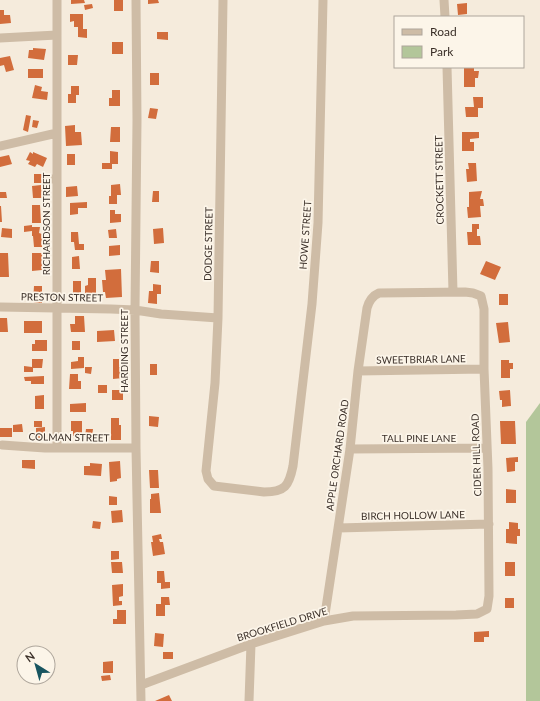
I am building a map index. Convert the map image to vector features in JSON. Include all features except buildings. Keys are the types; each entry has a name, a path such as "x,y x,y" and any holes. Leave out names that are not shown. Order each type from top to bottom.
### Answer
{"street":[{"name":"RICHARDSON STREET","path":"57,0 57,448"},
{"name":"HARDING STREET","path":"136,0 137,120 135,310 141,701"},
{"name":"DODGE STREET","path":"214,486 208,479 206,471 215,383 218,318 223,0"},
{"name":"HOWE STREET","path":"214,486 230,489 273,492 281,490 287,485 291,478 312,304 318,223 323,0"},
{"path":"444,0 445,16"},
{"path":"0,38 57,35"},
{"name":"CROCKETT STREET","path":"447,68 453,292"},
{"path":"0,146 57,133"},
{"path":"46,179 57,178"},
{"name":"APPLE ORCHARD ROAD","path":"324,621 350,449 366,308 375,295 379,293 453,292"},
{"name":"CIDER HILL ROAD","path":"453,292 473,293 481,296 484,309 484,369 489,524 489,596 487,609 484,611"},
{"name":"PRESTON STREET","path":"0,307 135,310 161,314 218,318"},
{"name":"SWEETBRIAR LANE","path":"358,371 484,369"},
{"name":"COLMAN STREET","path":"2,445 57,448 136,448"},
{"name":"TALL PINE LANE","path":"350,449 487,448"},
{"name":"BIRCH HOLLOW LANE","path":"338,528 489,524"},
{"name":"BROOKFIELD DRIVE","path":"141,685 251,644 324,621 353,616 456,615 477,614 484,611"},
{"path":"249,701 251,644"}],"green space":[{"path":"540,403 540,701 526,701 526,422"}]}
